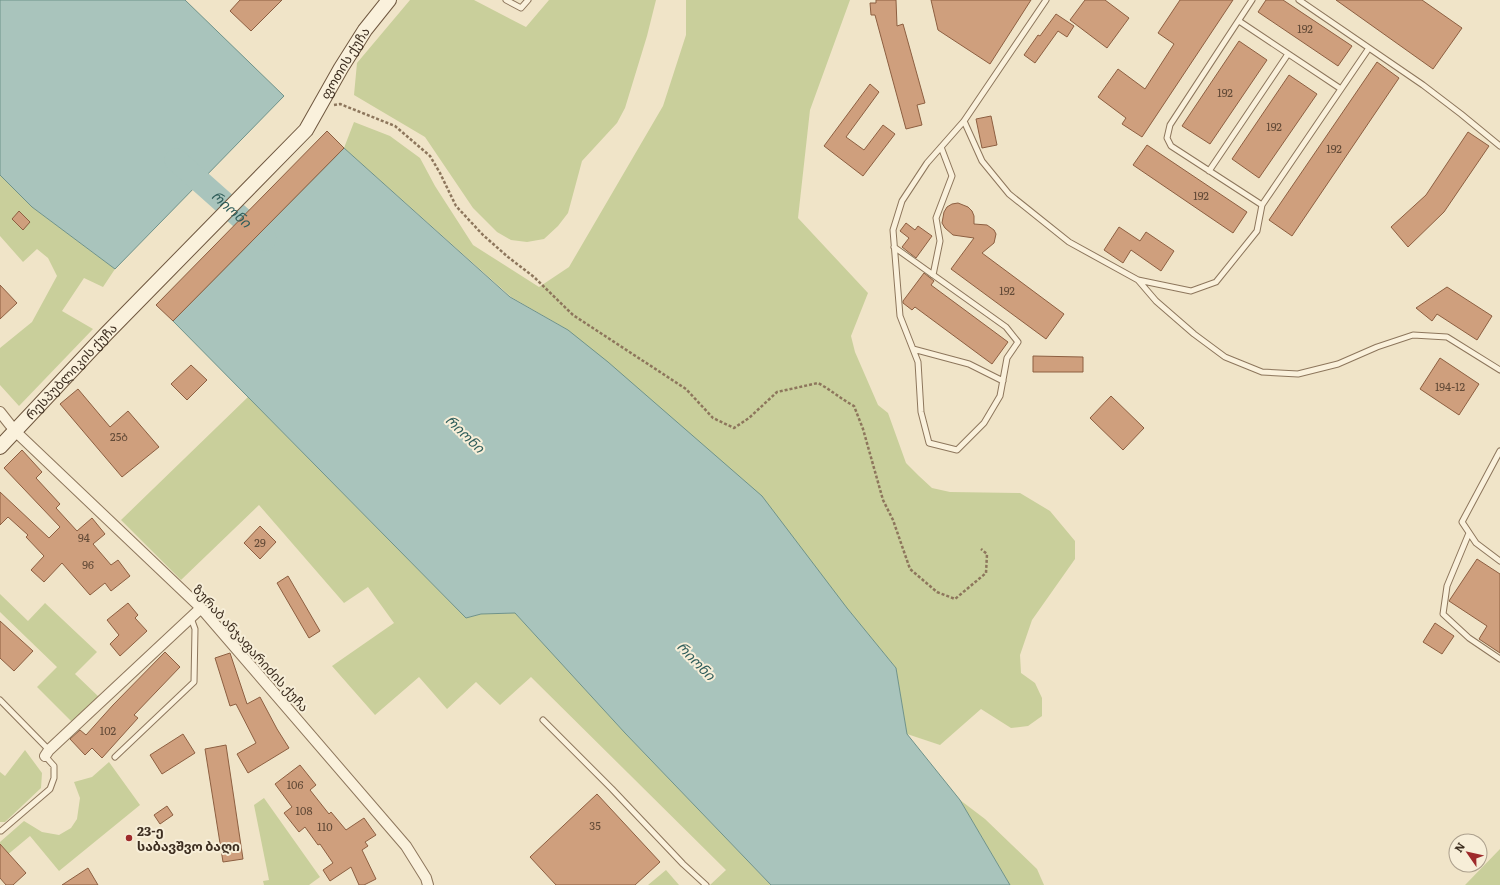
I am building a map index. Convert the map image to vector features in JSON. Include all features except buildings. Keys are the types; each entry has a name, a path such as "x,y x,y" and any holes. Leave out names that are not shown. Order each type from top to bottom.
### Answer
{"street":[{"name":"ფოთის ქუჩა","path":"144,296 306,130 341,68 365,30 389,0"},
{"name":"რესპუბლიკის ქუჩა","path":"0,447 144,296"},
{"name":"ზურაბ ანჯაფარიძის ქუჩა","path":"0,412 15,431 201,608 406,846 426,878 428,885"},
{"path":"47,753 201,608"}],"lane":[{"path":"506,0 521,8 528,0"},
{"path":"894,247 1006,327 1018,342 1007,358 1000,396 984,423 956,450 929,443 921,412 918,362 900,316 894,247 893,230 902,201 927,163 964,121 1046,0"},
{"path":"1252,0 1170,125 1167,138 1171,146 1262,205"},
{"path":"1299,0 1423,85 1456,109 1500,146"},
{"path":"1238,21 1341,89"},
{"path":"964,121 982,161 1009,194 1069,242 1138,280 1191,291 1216,282 1257,231 1262,205 1369,48"},
{"path":"1209,171 1288,54"},
{"path":"932,275 940,241 936,218 952,176 941,147"},
{"path":"1138,280 1156,301 1194,334 1225,357 1262,372 1298,374 1338,364 1376,347 1413,335 1447,337 1500,370"},
{"path":"913,349 969,364 1003,381"},
{"path":"1500,451 1462,522 1476,543 1500,561"},
{"path":"1469,533 1446,586 1443,614 1469,638 1500,659"},
{"path":"115,757 194,682 195,629 191,618"},
{"path":"0,700 47,753 54,766 54,778 50,789 1,831 0,830"},
{"path":"543,720 612,789 683,864 706,885"}],"path":[{"path":"320,106 340,104 395,126 430,156 456,206 483,235 534,277 573,315 686,389 713,418 734,428 749,418 777,392 818,383 854,406 863,429 883,500 893,520 910,569 937,592 955,599 986,572 987,554 981,548"}],"green space":[{"path":"410,0 474,0 526,27 549,0 656,0 647,36 625,108 617,123 582,161 568,213 558,226 544,239 527,242 511,240 497,232 473,208 425,137 354,95 357,63"},
{"path":"686,0 850,0 810,110 798,218 868,293 851,336 855,352 878,405 888,413 906,463 932,488 950,492 1020,493 1050,511 1075,541 1075,559 1032,620 1020,655 1021,673 1035,683 1042,698 1042,716 1028,726 1011,728 981,709 940,745 907,734 896,668 847,608 568,330 511,297 344,148 354,122 390,136 420,158 435,186 473,245 539,287 569,267 663,106 686,35"},
{"path":"0,175 32,207 115,269 103,287 84,278 62,311 93,329 19,406 0,385 0,348 32,322 57,276 48,258 37,249 23,262 0,236"},
{"path":"248,397 466,618 481,614 515,613 625,733 771,885 710,885 726,870 531,677 500,705 476,682 447,709 419,677 375,715 332,666 394,623 368,587 344,603 259,505 181,580 121,520"},
{"path":"0,594 28,621 45,603 97,652 75,674 100,698 73,723 37,687 57,667 0,612"},
{"path":"25,750 42,773 41,788 5,822 0,822 0,772 5,776"},
{"path":"109,762 140,805 59,871 30,836 0,861 0,842 24,821 42,832 59,835 71,828 77,819 80,798 74,782 92,777"},
{"path":"264,798 320,877 309,885 264,885 263,881 269,880 254,805"},
{"path":"960,800 985,819 1037,869 1044,885 1010,885"},
{"path":"1500,849 1500,885 1465,885 1477,873 1488,873 1488,861"},
{"path":"666,870 679,885 648,885"}],"water":[{"path":"0,0 185,0 284,96 115,269 32,207 0,175"},
{"path":"344,148 510,297 568,330 608,362 762,496 847,608 896,668 907,734 960,800 1010,885 771,885 625,733 515,613 481,614 466,618 173,321"}],"waterway":[{"name":"რიონი","path":"176,160 265,239"}],"place":[{"name":"23-ე საბავშვო ბაღი","path":"129,838"}]}
